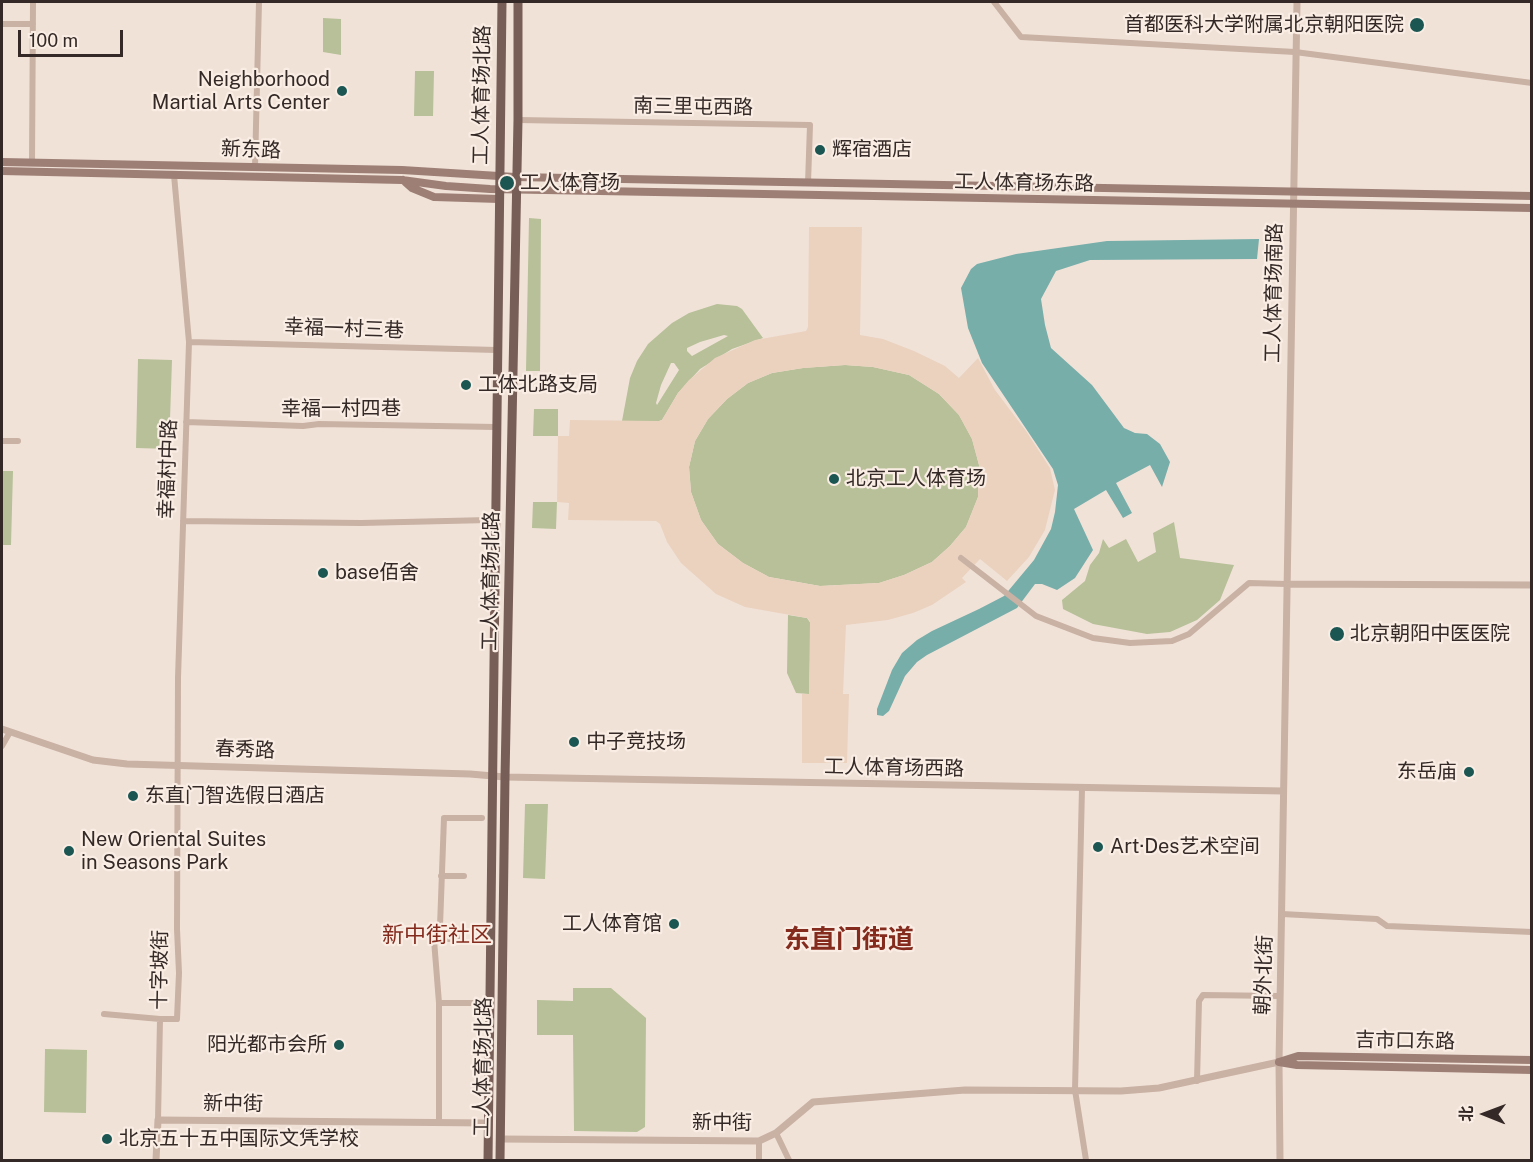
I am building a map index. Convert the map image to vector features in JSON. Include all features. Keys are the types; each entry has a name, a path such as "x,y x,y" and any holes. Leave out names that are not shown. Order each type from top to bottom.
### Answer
{"main road":[{"name":"工人体育场北路","path":"488,1161 502,2"},
{"name":"工人体育场北路","path":"500,1161 515,177 518,120 518,2"},
{"name":"新东路","path":"2,162 402,170 515,177"},
{"name":"新东路","path":"2,171 402,180 446,186 499,189"},
{"name":"工人体育场东路","path":"515,177 1532,196"},
{"name":"新东路","path":"402,180 412,188 434,197 499,199"},
{"name":"工人体育场东路","path":"499,189 1532,208"},
{"name":"吉市口东路","path":"1279,1062 1298,1056 1532,1060"},
{"name":"吉市口东路","path":"1279,1062 1297,1065 1532,1070"}],"street":[{"path":"32,163 33,2"},
{"path":"255,167 259,2"},
{"path":"994,2 1021,37 1295,52 1532,83"},
{"name":"工人体育场南路","path":"1284,791 1292,192 1297,2"},
{"path":"2,24 33,24"},
{"name":"南三里屯西路","path":"518,120 810,125 808,183"},
{"name":"幸福村中路","path":"174,175 189,342 178,765"},
{"name":"幸福一村三巷","path":"189,342 497,350"},
{"name":"幸福一村四巷","path":"186,422 303,426 319,424 496,427"},
{"path":"2,441 18,441"},
{"path":"183,520 358,522 489,520"},
{"path":"961,558 1024,609 1036,616 1094,638 1130,643 1172,641 1190,634 1250,583 1532,585"},
{"name":"春秀路","path":"2,729 93,760 505,777"},
{"path":"2,746 10,732"},
{"name":"十字坡街","path":"156,1161 160,1019 177,1019 179,973 178,765"},
{"name":"工人体育场西路","path":"505,777 1284,791"},
{"path":"1082,788 1075,1090 1086,1161"},
{"name":"朝外北街","path":"1280,1161 1279,1062 1284,791"},
{"path":"439,1123 439,1003 434,940 440,926 444,818 482,818"},
{"path":"441,876 464,876"},
{"path":"1282,914 1377,919 1387,926 1532,932"},
{"path":"434,940 461,938"},
{"path":"1197,1081 1199,1001 1203,995 1280,996"},
{"path":"439,1003 481,1003"},
{"path":"104,1014 160,1019"},
{"name":"吉市口东路","path":"1075,1090 1122,1091 1159,1088 1279,1062"},
{"name":"新中街","path":"500,1139 759,1141 776,1133 813,1102 965,1090 1075,1090"},
{"name":"新中街","path":"158,1120 488,1123"},
{"path":"776,1133 789,1161"},
{"path":"759,1141 759,1161"}],"green space":[{"path":"323,18 341,19 341,55 323,52"},
{"path":"415,71 434,71 433,116 414,116"},
{"path":"529,218 541,219 540,371 526,371"},
{"path":"717,304 737,306 742,309 763,338 732,349 700,369 678,393 662,420 622,421 630,378 637,361 648,344 672,323 689,313","holes":["724,335 728,336 692,356 687,351 687,348 700,342","671,363 674,363 679,370 657,405 661,385"]},
{"path":"138,359 172,360 169,449 136,448"},
{"name":"北京工人体育场","path":"845,365 873,367 909,375 939,394 959,415 972,439 979,465 978,497 966,527 950,546 932,562 904,575 879,583 820,586 769,577 743,563 718,544 701,520 691,492 689,467 695,441 708,419 727,399 748,383 772,373"},
{"path":"534,409 558,409 558,436 533,436"},
{"path":"2,471 13,471 11,545 2,545"},
{"path":"533,502 557,502 556,529 532,528"},
{"path":"1174,522 1180,558 1234,565 1220,600 1197,620 1170,632 1147,634 1093,624 1063,609 1062,600 1085,581 1090,565 1099,553 1103,539 1109,548 1126,539 1138,562 1156,552 1153,533"},
{"path":"788,615 807,618 811,624 809,694 796,693 787,673"},
{"path":"525,804 548,804 545,879 523,878"},
{"path":"573,988 611,988 646,1018 645,1127 637,1132 574,1131 573,1035 537,1035 537,1000 573,1001"},
{"path":"45,1049 87,1050 86,1113 44,1112"}],"shaded area":[{"path":"809,227 862,227 860,335 883,339 914,351 945,366 959,378 978,358 995,390 1050,468 1055,490 1045,530 1029,557 1007,581 980,559 962,578 966,582 932,605 888,620 846,625 843,694 849,694 847,763 802,763 802,694 809,694 810,621 807,618 745,607 716,594 681,563 667,542 660,524 656,521 568,520 569,503 557,502 558,436 569,436 570,420 662,420 678,393 689,380 715,358 755,340 806,331 808,327","holes":["845,365 873,367 909,375 939,394 959,415 972,439 979,465 978,497 966,527 950,546 932,562 879,583 820,586 769,577 743,563 718,544 701,520 691,492 689,467 695,441 708,419 727,399 748,383 772,373"]}],"water":[{"path":"1259,239 1257,259 1090,260 1056,271 1041,299 1051,348 1092,385 1124,428 1135,433 1147,434 1160,444 1170,462 1162,487 1150,465 1116,483 1132,513 1123,518 1106,490 1074,509 1093,550 1075,578 1057,590 1042,584 1035,584 1017,608 927,655 917,662 905,676 889,711 883,716 877,715 877,709 892,670 902,653 932,631 1004,596 1034,560 1051,529 1055,512 1058,485 1053,469 982,363 968,328 961,288 971,269 977,264 1016,254 1107,241"}],"place":[{"name":"首都医科大学附属北京朝阳医院","path":"1417,25"},
{"name":"Neighborhood Martial Arts Center","path":"342,91"},
{"name":"辉宿酒店","path":"820,150"},
{"name":"工人体育场","path":"507,183"},
{"name":"工体北路支局","path":"466,385"},
{"name":"北京工人体育场","path":"834,479"},
{"name":"base佰舍","path":"323,573"},
{"name":"北京朝阳中医医院","path":"1337,634"},
{"name":"中子竞技场","path":"574,742"},
{"name":"东岳庙","path":"1469,772"},
{"name":"东直门智选假日酒店","path":"133,796"},
{"name":"Art·Des艺术空间","path":"1098,847"},
{"name":"New Oriental Suites in Seasons Park","path":"69,851"},
{"name":"工人体育馆","path":"674,924"},
{"name":"阳光都市会所","path":"339,1045"},
{"name":"北京五十五中国际文凭学校","path":"107,1139"}],"district":[{"name":"新中街社区","path":"437,935"},
{"name":"东直门街道","path":"849,940"}]}
